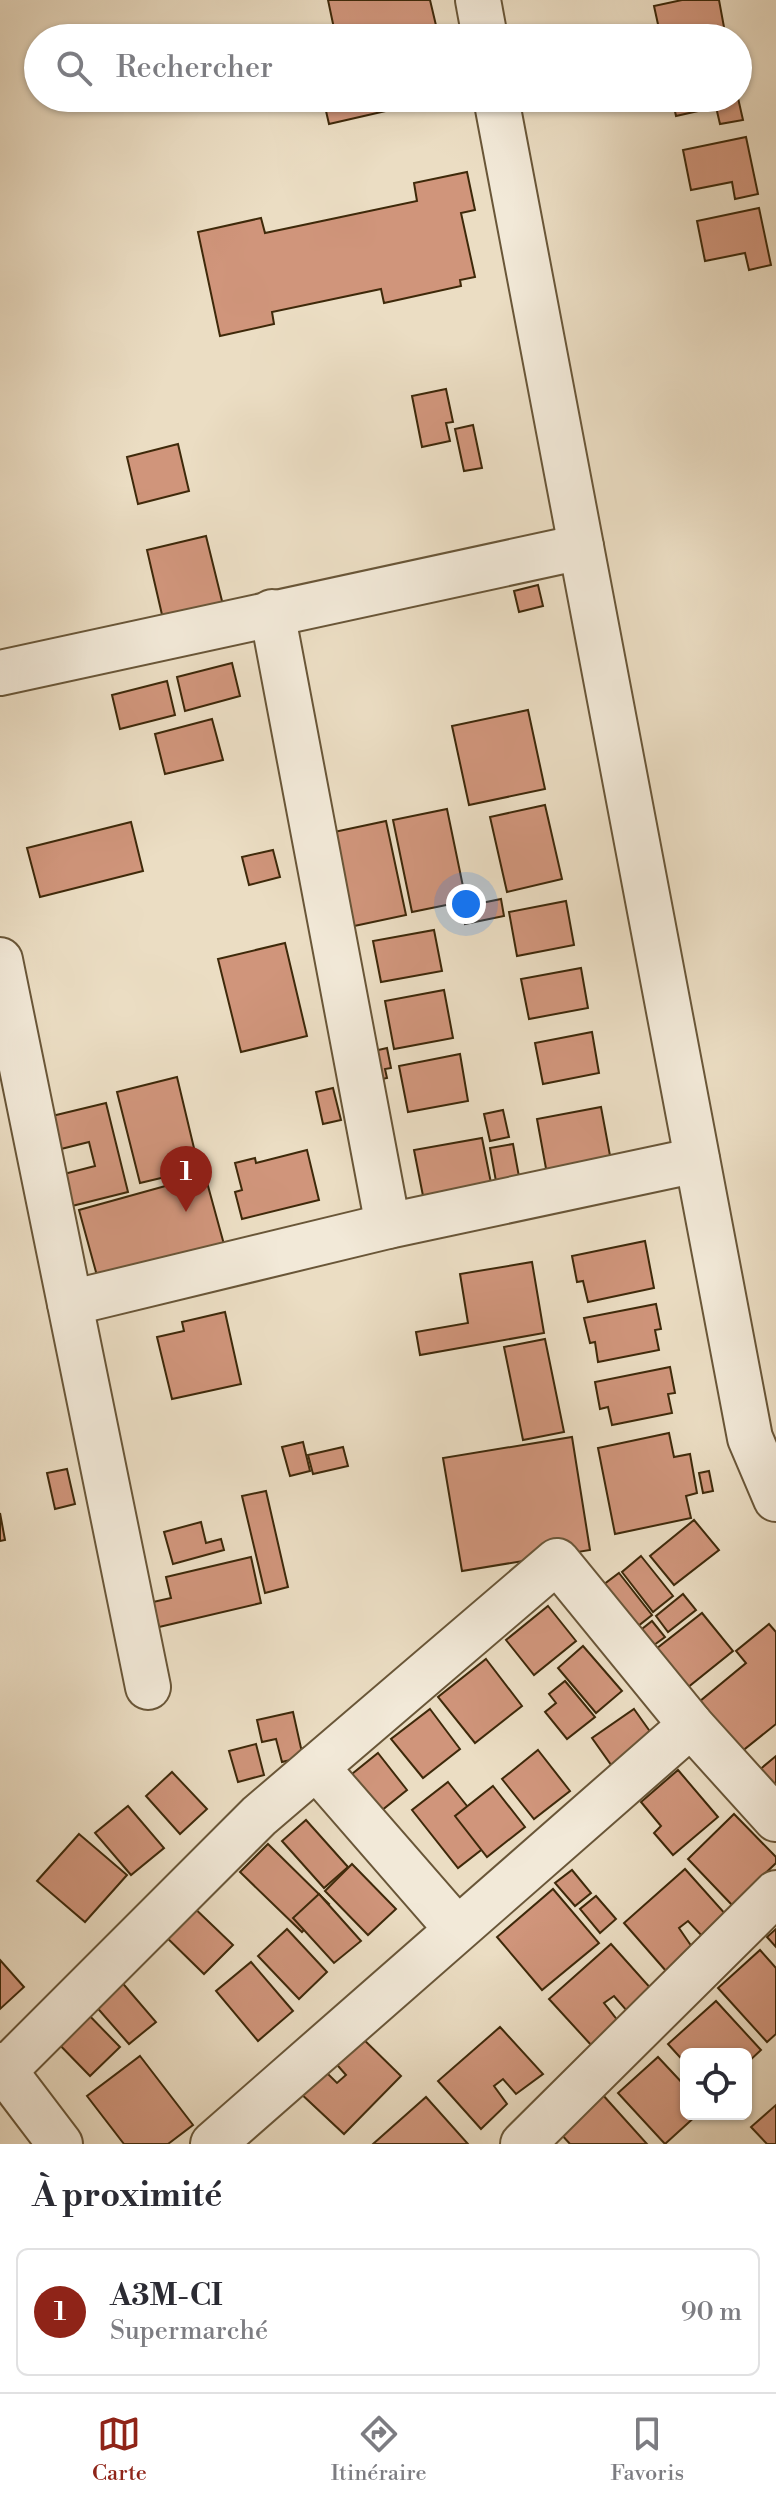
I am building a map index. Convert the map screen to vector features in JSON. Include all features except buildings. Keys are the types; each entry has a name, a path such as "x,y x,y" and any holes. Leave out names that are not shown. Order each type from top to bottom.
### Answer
{"street":[{"path":"478,0 482,24"},
{"path":"499,112 750,1438 776,1499"},
{"path":"0,673 581,547"},
{"path":"272,612 388,1226"},
{"path":"0,960 148,1687"},
{"path":"70,1303 388,1226 697,1160"},
{"path":"60,2144 2,2068 259,1816 557,1561 691,1725 776,1819"},
{"path":"213,2144 691,1725"},
{"path":"316,1767 457,1929"},
{"path":"523,2144 776,1893"}],"place":[{"name":"A3M-CI","path":"186,1212"}]}
